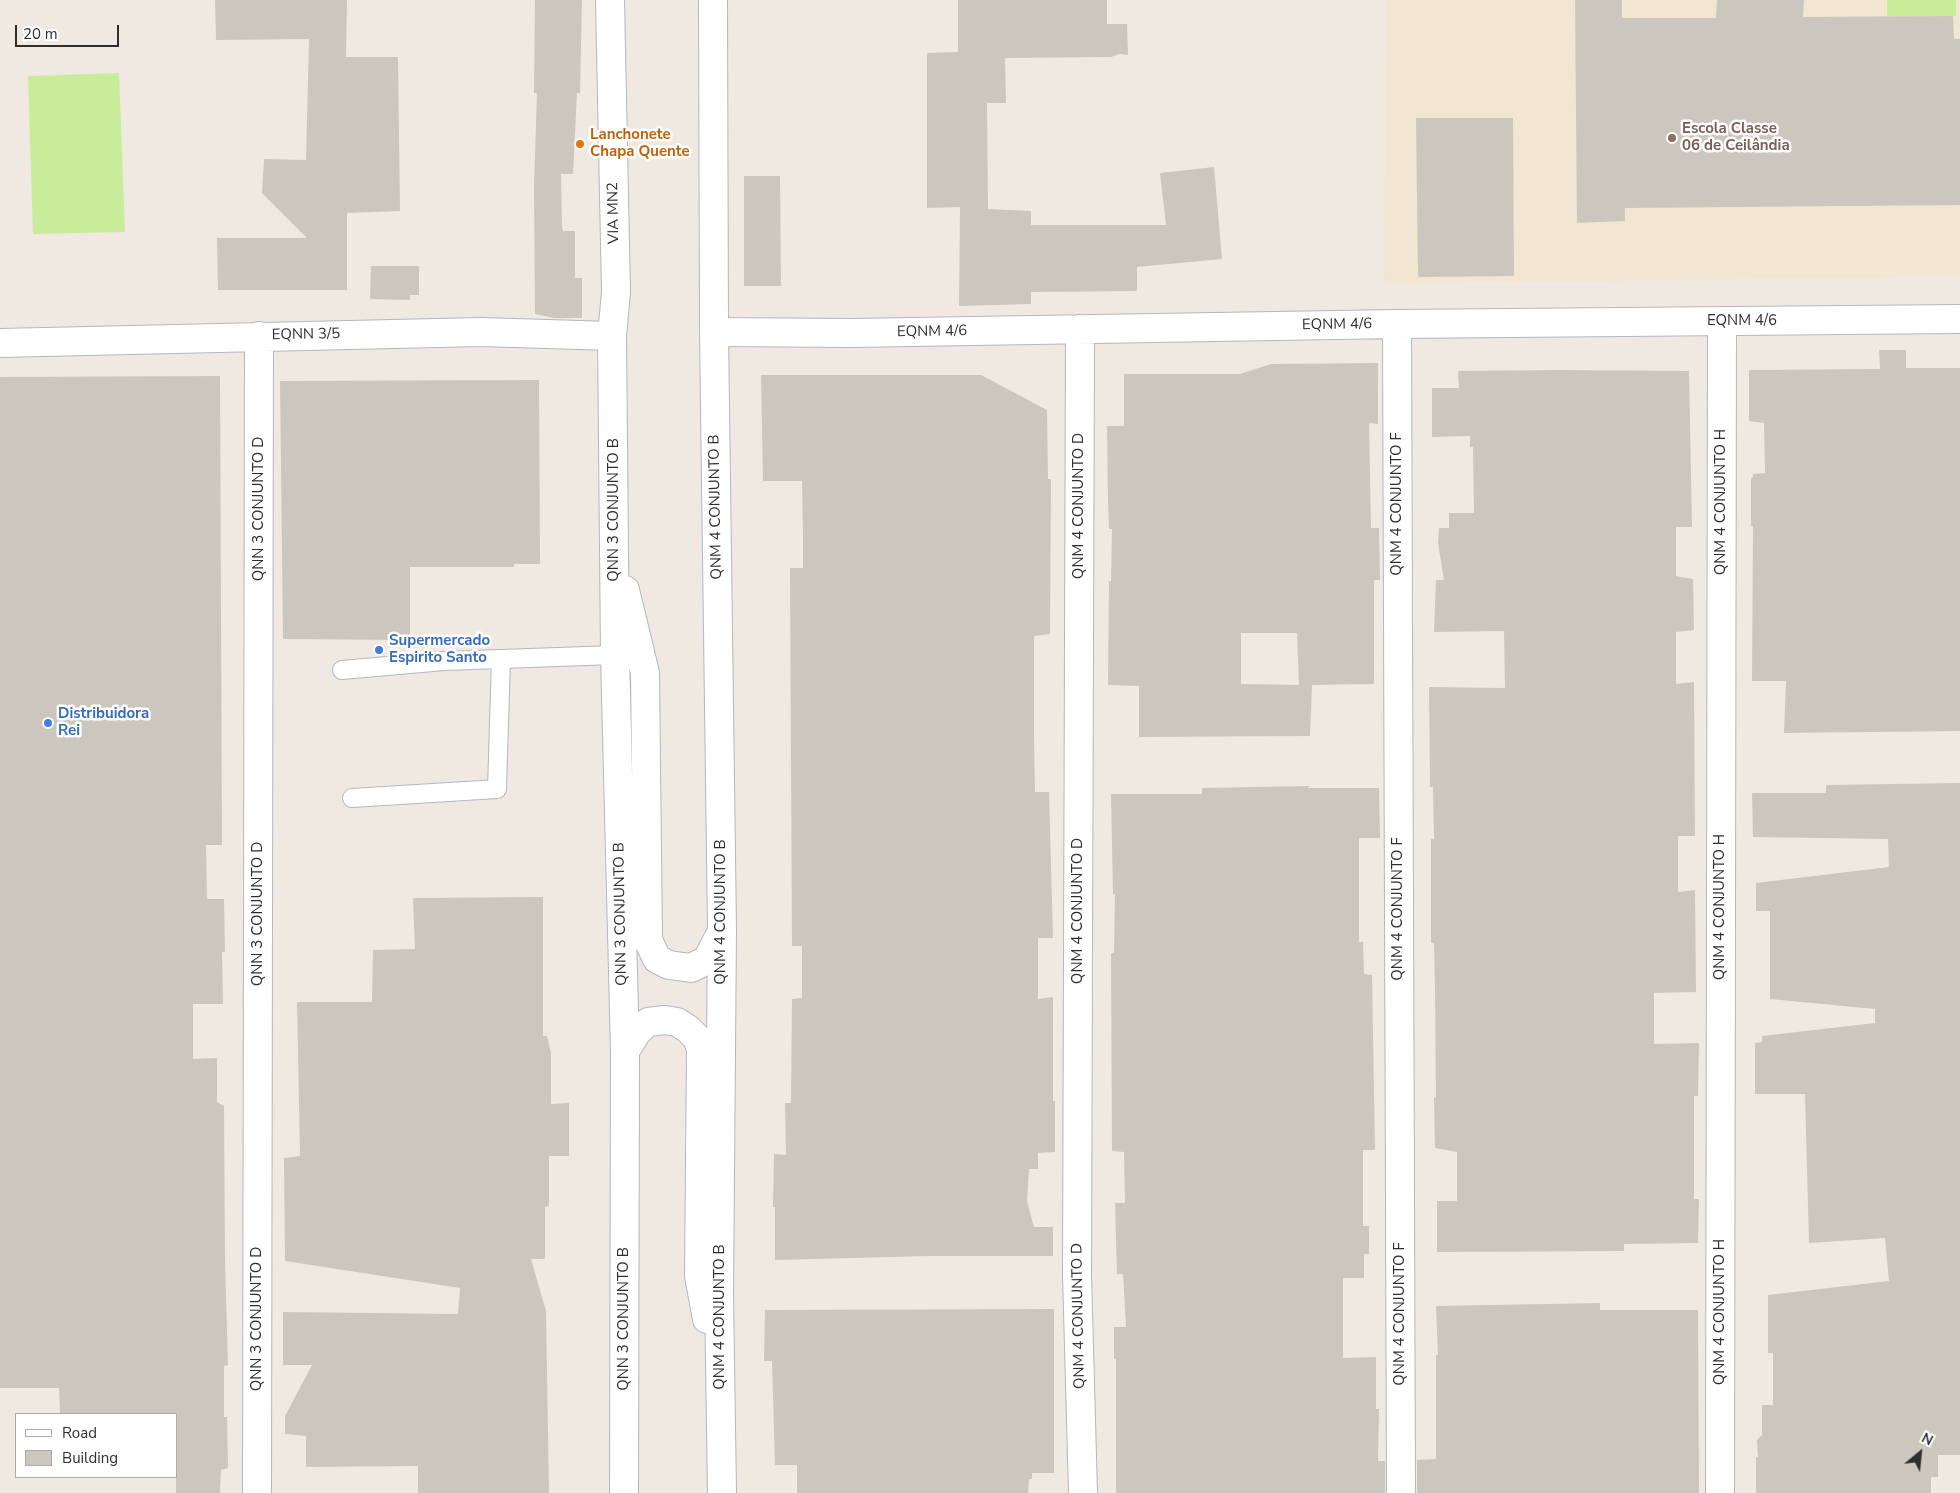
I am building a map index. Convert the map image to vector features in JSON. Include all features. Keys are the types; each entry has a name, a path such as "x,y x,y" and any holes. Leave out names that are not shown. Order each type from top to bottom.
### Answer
{"street":[{"name":"VIA MN2","path":"610,0 616,292 612,336"},
{"path":"714,0 714,332"},
{"name":"EQNM 4/6","path":"714,332 852,333 1396,324 1960,319"},
{"name":"QNM 4 CONJUNTO H","path":"1720,1493 1722,321"},
{"name":"QNM 4 CONJUNTO F","path":"1396,324 1400,1493"},
{"name":"QNM 4 CONJUNTO D","path":"1080,329 1077,1274 1082,1493"},
{"name":"EQNN 3/5","path":"0,343 481,332 612,336"},
{"name":"QNM 4 CONJUNTO B","path":"714,332 722,930 719,1295 722,1493"},
{"name":"QNN 3 CONJUNTO D","path":"256,1493 259,336"},
{"name":"QNN 3 CONJUNTO B","path":"612,336 615,655 624,1050 624,1493"},
{"path":"614,543 645,673 648,940 657,959 669,965 691,968 707,960 722,930"},
{"path":"624,1050 637,1032 648,1022 665,1020 677,1022 688,1029 697,1038 701,1049 699,1276 720,1386"}],"lane":[{"path":"342,670 444,661 615,655"},
{"path":"352,798 497,788 502,659"}],"shaded area":[{"name":"Escola Classe 06 de Ceilândia","path":"1386,0 1960,0 1960,276 1384,284"}],"green space":[{"path":"1887,0 1956,0 1956,16 1887,16"},
{"path":"119,73 125,232 33,234 28,76"}],"building":[{"path":"215,0 347,0 346,57 398,57 400,211 347,213 347,290 218,290 217,238 307,238 262,193 264,159 306,160 309,39 216,40"},
{"path":"535,0 582,0 580,93 577,93 573,174 561,174 562,227 563,231 575,231 575,278 582,278 582,318 554,318 535,314 534,185 537,93 534,93"},
{"path":"958,0 1107,0 1107,24 1127,24 1128,55 1120,54 1111,57 1005,58 1006,103 987,103 988,209 1031,211 1031,225 1166,225 1160,173 1214,167 1222,259 1137,267 1137,291 1031,292 1031,304 959,306 960,207 927,208 927,53 958,52"},
{"path":"1575,0 1622,0 1622,18 1716,18 1717,0 1804,0 1803,17 1953,16 1954,39 1960,39 1960,205 1625,208 1625,221 1577,223"},
{"path":"1416,118 1513,118 1514,276 1418,277"},
{"path":"744,176 780,176 781,286 744,286"},
{"path":"371,266 419,266 419,295 410,295 410,300 370,299"},
{"path":"1879,350 1906,350 1906,368 1960,368 1960,731 1784,733 1786,681 1752,681 1753,526 1751,526 1751,478 1753,474 1765,473 1764,423 1749,421 1749,370 1880,369"},
{"path":"1378,363 1378,424 1369,423 1371,528 1379,528 1380,580 1374,580 1374,684 1312,685 1310,736 1139,737 1139,686 1108,685 1109,581 1111,581 1112,529 1109,529 1107,426 1124,426 1124,374 1240,374 1271,364","holes":["1241,633 1297,633 1299,685 1241,684"]},
{"path":"1458,371 1689,371 1692,527 1676,527 1676,576 1693,579 1694,630 1676,632 1676,684 1694,682 1695,836 1678,836 1678,892 1695,890 1696,992 1654,993 1654,1044 1699,1043 1698,1096 1694,1096 1694,1199 1699,1199 1698,1243 1624,1244 1624,1251 1437,1252 1437,1201 1457,1201 1457,1152 1435,1148 1435,989 1434,943 1431,943 1431,839 1434,839 1433,787 1430,787 1429,687 1505,688 1504,631 1434,632 1436,580 1444,580 1438,543 1439,528 1449,528 1449,513 1474,513 1473,447 1470,447 1470,436 1432,437 1432,388 1459,388"},
{"path":"761,375 981,375 1047,410 1048,479 1051,479 1050,634 1034,636 1034,738 1035,792 1049,792 1053,938 1038,938 1038,999 1053,997 1055,1152 1038,1153 1038,1169 1029,1169 1027,1201 1034,1227 1053,1227 1053,1256 929,1256 775,1260 774,1154 786,1155 785,1103 791,1103 792,999 802,998 802,946 792,946 790,568 803,568 803,533 802,481 763,481"},
{"path":"220,376 222,845 206,845 207,899 224,899 225,952 222,952 223,1004 193,1004 193,1059 217,1058 217,1102 224,1106 228,1365 224,1366 224,1417 227,1417 228,1468 221,1470 220,1493 176,1493 176,1478 178,1478 178,1413 60,1413 59,1388 0,1388 0,377"},
{"path":"539,380 540,564 514,564 514,567 410,567 410,640 283,639 280,381"},
{"path":"1960,783 1960,1455 1938,1455 1938,1477 1931,1477 1931,1493 1756,1493 1757,1440 1762,1435 1762,1405 1773,1405 1773,1353 1768,1353 1768,1295 1889,1281 1885,1238 1809,1243 1805,1094 1755,1094 1755,1043 1762,1042 1762,1036 1875,1023 1875,1009 1770,999 1770,911 1756,911 1756,883 1889,867 1888,839 1753,837 1752,793 1826,793 1826,785"},
{"path":"1309,786 1308,788 1379,788 1380,838 1359,838 1359,942 1363,942 1364,974 1372,975 1375,1150 1363,1150 1363,1226 1369,1226 1369,1254 1364,1254 1364,1278 1343,1278 1343,1358 1376,1357 1376,1409 1379,1409 1378,1461 1385,1461 1385,1493 1116,1493 1116,1359 1114,1359 1114,1327 1126,1327 1123,1274 1117,1274 1115,1203 1125,1203 1124,1152 1112,1151 1111,953 1114,953 1115,894 1113,894 1111,794 1202,794 1202,788"},
{"path":"543,897 543,1036 547,1036 551,1053 551,1104 569,1103 569,1156 549,1156 549,1206 545,1207 545,1259 531,1259 546,1311 549,1493 418,1493 418,1466 306,1467 306,1436 285,1434 285,1416 312,1365 283,1365 283,1312 458,1314 460,1288 285,1261 284,1158 300,1156 297,1002 372,1002 373,950 415,949 413,898"},
{"path":"1600,1303 1600,1310 1698,1310 1699,1493 1417,1493 1417,1460 1436,1459 1436,1355 1438,1355 1436,1306"},
{"path":"1054,1309 1054,1473 1032,1473 1032,1479 1029,1479 1028,1493 797,1493 797,1465 775,1465 772,1361 764,1361 765,1310"}],"place":[{"name":"Escola Classe 06 de Ceilândia","path":"1672,138"},
{"name":"Lanchonete Chapa Quente","path":"580,144"},
{"name":"Supermercado Espirito Santo","path":"379,650"},
{"name":"Distribuidora Rei","path":"48,723"}]}
